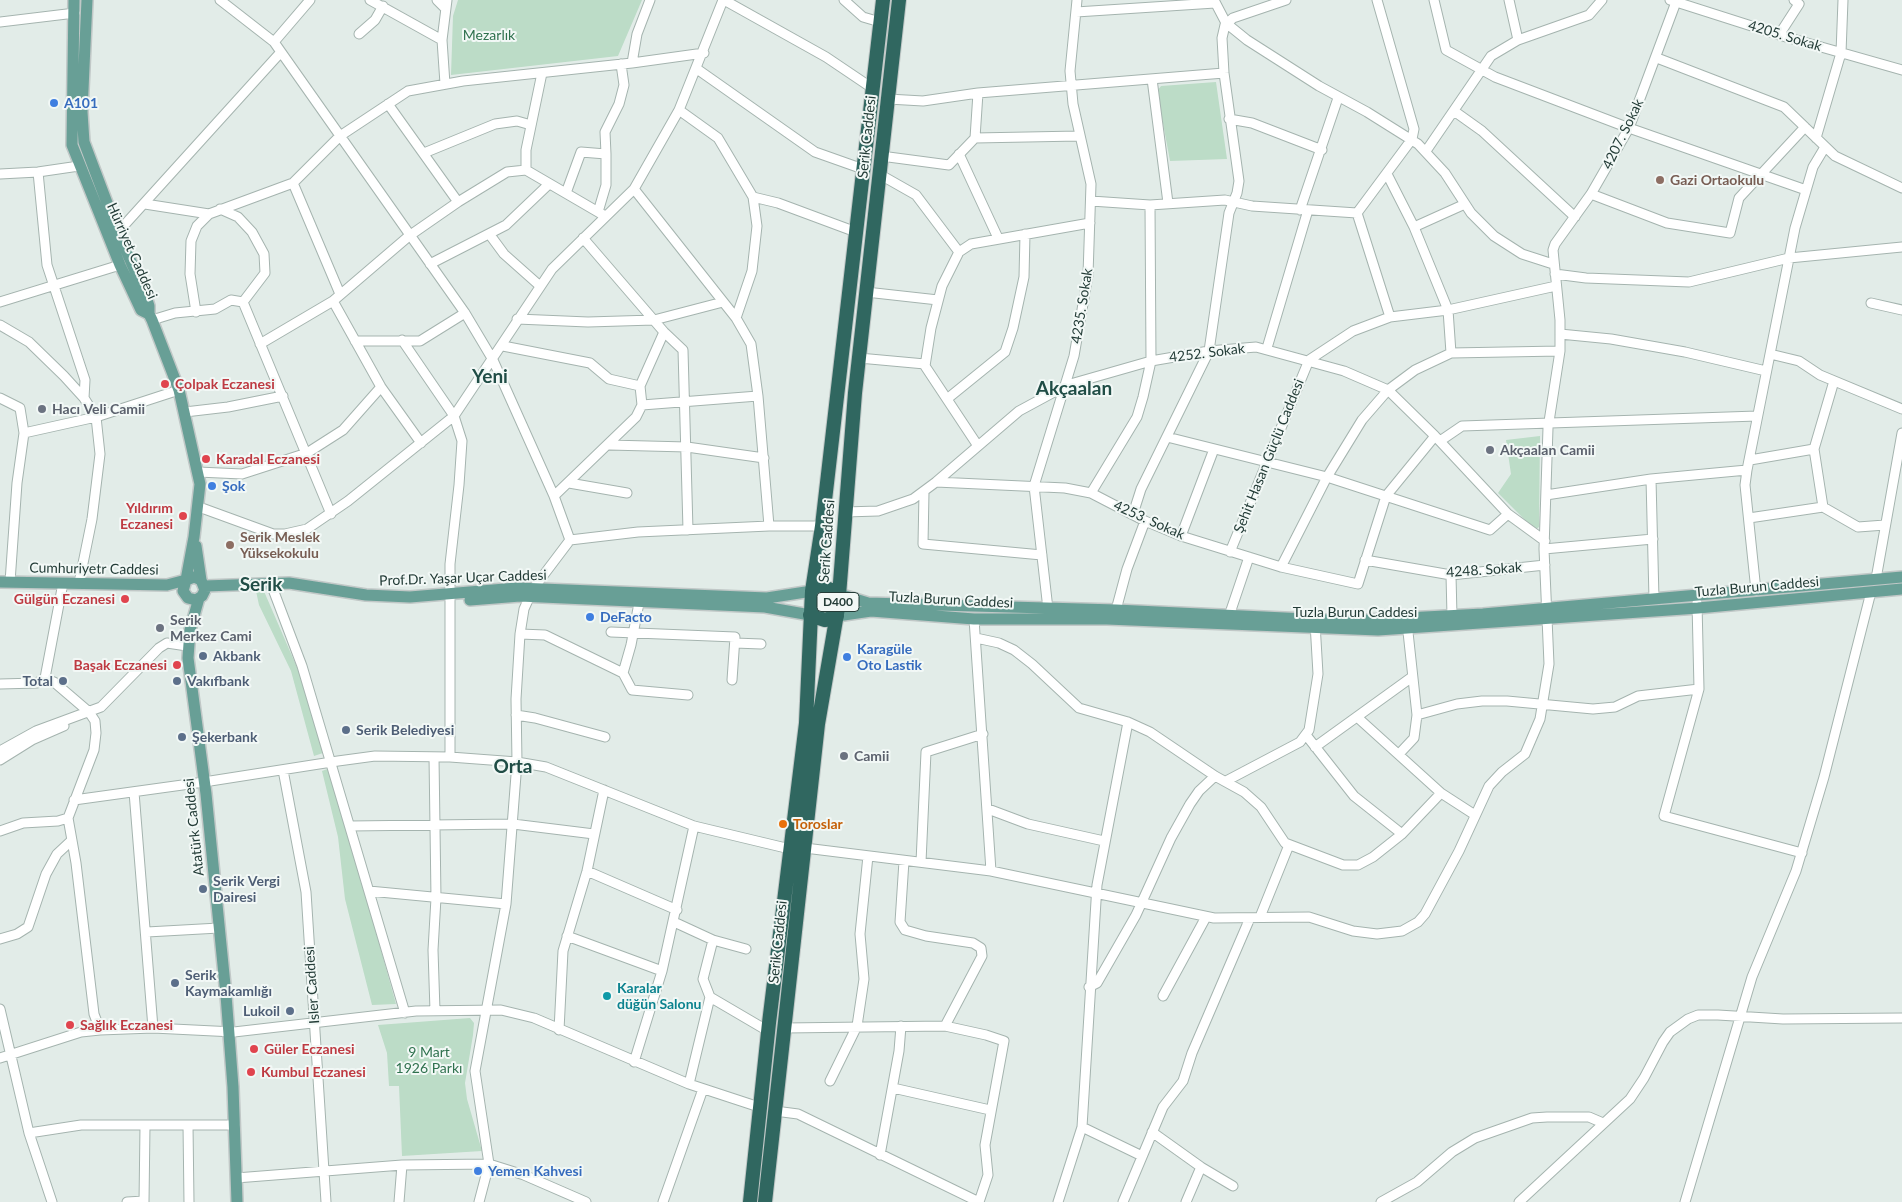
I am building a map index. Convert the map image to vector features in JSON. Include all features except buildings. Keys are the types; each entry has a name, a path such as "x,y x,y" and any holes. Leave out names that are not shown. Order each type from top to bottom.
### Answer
{"highway":[{"name":"Serik Caddesi","path":"750,1202 759,1107 806,722 812,591 822,526 883,0"},
{"name":"Serik Caddesi","path":"765,1202 818,724 837,616 866,292 899,0"},
{"path":"812,591 829,589 839,594"},
{"path":"810,615 825,620 837,616"}],"main road":[{"name":"Hürriyet Caddesi","path":"74,0 72,145 120,265 141,310 151,317 179,390 198,472 199,507 186,580"},
{"path":"87,0 82,105 83,135 89,158 145,294 151,317"},
{"name":"Hürriyet Caddesi","path":"194,537 203,583"},
{"path":"167,585 192,600 199,598 204,593 203,583 194,577 186,580 183,587 184,595"},
{"name":"Tuzla Burun Caddesi","path":"837,616 871,611 974,619 1107,619 1316,624 1368,621 1406,623 1546,613 1654,599 1902,577"},
{"name":"Cumhuriyetr Caddesi","path":"5,582 167,585 186,580"},
{"name":"Prof.Dr. Yaşar Uçar Caddesi","path":"203,583 289,583 366,595 450,598 531,593 766,598 812,591"},
{"name":"Tuzla Burun Caddesi","path":"1406,623 1452,616 1698,608 1902,589"},
{"path":"531,593 639,603 765,607 810,615"},
{"name":"Tuzla Burun Caddesi","path":"839,594 868,604 1116,610 1229,616 1316,624"},
{"name":"Atatürk Caddesi","path":"184,595 190,630"},
{"name":"Atatürk Caddesi","path":"199,598 190,630 188,646 220,928 229,1032 237,1202"}],"street":[{"path":"220,0 274,42 464,313 493,360 554,496 570,540"},
{"path":"274,42 310,0"},
{"path":"370,0 442,40"},
{"path":"437,0 446,4 442,40 445,84"},
{"path":"632,63 637,34 650,0"},
{"path":"199,507 273,534 285,534 307,529 331,514 454,416 503,346 517,319 552,269 583,238 601,214 634,189 679,110 704,53 723,0 818,52 872,88"},
{"path":"844,0 863,17 880,22"},
{"name":"4235. Sokak","path":"1048,609 1034,486 1067,385 1086,294 1090,223 1089,173 1079,136 1071,85 1071,46 1077,0"},
{"path":"1133,514 1141,489 1209,351 1229,213 1239,181 1224,73 1222,38 1226,23 1233,18 1286,0"},
{"path":"1357,213 1412,139 1414,129 1377,0"},
{"path":"1434,0 1446,50 1495,77 1629,128 1806,190"},
{"path":"1509,0 1518,40"},
{"path":"1426,151 1491,56 1518,40 1590,15 1602,0"},
{"path":"1779,35 1799,4 1794,0"},
{"path":"1816,138 1840,52 1843,0"},
{"name":"4205. Sokak","path":"1673,1 1779,35 1902,70"},
{"name":"4207. Sokak","path":"1553,264 1555,244 1591,194 1629,128 1657,58 1673,1"},
{"path":"1076,12 1214,2 1226,23 1247,40 1338,98 1412,139 1426,151 1445,173 1480,224 1508,246 1586,278 1689,282 1789,258 1902,247"},
{"path":"359,34 375,20 383,6"},
{"path":"0,22 75,13"},
{"path":"118,232 281,52"},
{"path":"196,312 190,274 191,241 196,226 209,214 293,183 340,136 408,91 445,84 704,53"},
{"path":"1657,58 1784,107 1835,156 1902,188"},
{"path":"601,214 606,185 604,132 619,104 624,85 621,64"},
{"path":"697,69 815,152 863,169"},
{"path":"526,170 526,150 542,73"},
{"path":"888,99 922,101 978,93 1224,73"},
{"path":"1152,79 1168,204"},
{"path":"882,156 949,165 975,138 978,93"},
{"path":"1267,348 1304,210 1338,98"},
{"path":"388,104 458,202"},
{"path":"679,110 718,138 753,197 757,226 752,271 736,318"},
{"path":"1454,111 1482,131 1575,217"},
{"path":"1229,119 1252,124 1322,150"},
{"path":"424,153 495,124 517,121 531,125"},
{"path":"1591,194 1667,223 1730,234 1739,198 1805,128"},
{"path":"975,138 1079,136"},
{"path":"1756,590 1745,485 1747,470 1795,228 1813,167 1825,147"},
{"path":"566,194 581,152 606,154"},
{"path":"959,154 998,238"},
{"path":"0,174 38,172 79,166"},
{"path":"260,344 333,301 410,236 458,202 507,172 526,170 601,214"},
{"path":"38,172 47,265 52,285 85,380 84,398"},
{"path":"879,174 916,195 959,252"},
{"path":"1387,174 1414,227 1448,310 1451,353"},
{"path":"293,183 340,294"},
{"path":"430,264 490,235 506,225 549,184"},
{"path":"634,189 736,318 751,344 764,458 768,526"},
{"path":"753,197 778,203 856,232"},
{"path":"1091,201 1150,205 1214,200 1304,210 1357,213"},
{"path":"145,204 209,214"},
{"path":"1414,227 1465,204"},
{"path":"1091,493 1137,417 1151,361 1150,205"},
{"path":"220,210 238,217 252,232 264,254 265,273 243,302"},
{"path":"1357,213 1390,317"},
{"path":"978,446 925,364 942,286 959,252 972,244 998,238 1090,223"},
{"path":"946,399 1005,352 1013,328 1024,277 1025,234"},
{"path":"490,235 504,254 540,286"},
{"path":"583,238 664,332 683,350 686,403 688,530"},
{"path":"805,848 991,871 1206,917 1309,917 1353,931 1370,933 1390,933 1409,928 1425,914 1459,852 1482,798 1494,779 1525,754 1536,732 1542,705 1549,664 1544,545 1548,424 1560,351 1553,264"},
{"path":"0,302 120,265"},
{"path":"1308,360 1353,331 1390,317 1448,310 1556,286"},
{"path":"866,292 938,300"},
{"path":"151,317 216,309 231,300 243,302"},
{"path":"333,301 381,387 421,443"},
{"path":"243,302 331,514"},
{"path":"517,319 588,322 654,320 723,302"},
{"path":"1871,303 1902,310"},
{"path":"356,341 420,341 464,313"},
{"path":"0,325 29,342 84,398 96,417 100,454 92,519 79,583"},
{"path":"554,496 636,417 642,405 640,386 664,332"},
{"path":"1560,334 1611,339 1685,352 1766,371"},
{"path":"402,340 454,416 462,441 460,485 450,564 450,757"},
{"path":"503,346 590,364 609,379 640,386"},
{"name":"4252. Sokak","path":"845,512 889,508 924,492 1019,411 1067,385 1151,361 1209,351 1247,347 1267,348 1308,360 1361,377 1388,390 1438,439 1508,514 1544,545"},
{"path":"1281,567 1327,477 1362,420 1388,390 1415,370 1451,353 1560,351"},
{"path":"1770,354 1799,361 1820,375 1902,409"},
{"path":"860,358 925,364"},
{"name":"Şehit Hasan Güçlü Caddesi","path":"1230,552 1308,360"},
{"path":"1823,507 1814,449 1834,381"},
{"path":"198,472 242,474 307,453 343,430 381,387"},
{"path":"24,433 96,417 179,390"},
{"path":"185,412 228,407 283,396"},
{"path":"642,405 758,396"},
{"path":"0,398 20,408 24,433 5,582"},
{"path":"1366,560 1386,496 1438,439 1462,426 1757,416"},
{"path":"1876,579 1885,526 1898,473 1902,433"},
{"path":"1167,437 1327,477 1490,530 1508,514"},
{"path":"609,445 687,447 764,458"},
{"path":"1181,536 1214,449"},
{"path":"1750,460 1814,449"},
{"path":"1546,495 1650,479 1747,470"},
{"path":"1650,479 1654,599"},
{"name":"4253. Sokak","path":"936,482 1034,486 1091,493 1145,521 1181,536 1281,567 1358,584 1366,560"},
{"path":"569,483 627,493"},
{"path":"924,492 923,544 1042,555"},
{"path":"1749,518 1823,507 1858,527 1885,526"},
{"path":"1116,610 1127,569 1145,521"},
{"path":"479,1202 489,1164 475,1071 506,904 517,762 516,715 520,634 531,593 570,540 638,532 768,526 822,526"},
{"path":"1544,545 1653,539"},
{"path":"1229,616 1249,557"},
{"name":"4248. Sokak","path":"1366,560 1451,575 1545,565"},
{"path":"1451,575 1452,616"},
{"path":"0,684 37,684 45,678 63,583"},
{"path":"271,584 302,666 405,1013"},
{"path":"1685,1202 1752,977 1796,872 1802,853 1824,777 1871,592"},
{"path":"1696,596 1698,608 1699,689 1664,816 1802,853"},
{"path":"622,673 634,633 639,603"},
{"path":"974,619 991,871"},
{"path":"1399,754 1414,738 1418,715 1406,623"},
{"path":"1226,782 1300,742 1309,730 1318,674 1316,624"},
{"path":"611,632 735,637 732,680"},
{"path":"520,634 545,635 622,673 632,690 688,695"},
{"path":"976,638 999,643 1014,650 1032,664 1079,708 1128,722 1163,740 1215,776 1244,792 1260,807 1282,840 1289,845 1343,865 1358,865 1373,858 1402,834 1441,793"},
{"path":"0,752 36,731 101,707 159,648 167,643 188,646"},
{"path":"735,643 761,644"},
{"path":"1315,747 1412,677"},
{"path":"45,678 54,682 89,712 95,721 94,750 68,818 93,1004 100,1030"},
{"path":"1418,715 1457,704 1482,702 1593,709 1615,706 1638,696 1699,689"},
{"path":"516,715 536,718 605,737"},
{"path":"0,760 32,740 72,723 78,716"},
{"path":"1357,717 1441,793 1475,815"},
{"path":"1058,1202 1082,1127 1089,986 1097,894 1104,841 1128,722"},
{"path":"921,862 926,752 983,734"},
{"path":"1306,735 1354,796 1402,834"},
{"path":"74,800 376,756 450,757 517,762 546,767 694,826 790,849"},
{"path":"434,757 436,898 433,950 435,1011"},
{"name":"Isler Caddesi","path":"283,770 306,892 326,1202"},
{"path":"1089,986 1097,983 1136,915 1171,838 1190,804 1199,791 1215,776"},
{"path":"559,1030 563,951 586,871 604,790"},
{"path":"134,792 147,932 153,1028"},
{"path":"988,809 1028,824 1104,841"},
{"path":"0,831 23,823 58,821 68,818"},
{"path":"350,826 512,824 594,834"},
{"path":"634,1062 662,971 677,910 694,826"},
{"path":"0,939 17,934 28,927 46,874 57,854 72,840"},
{"path":"1123,1202 1163,1107 1183,1081 1192,1053 1289,845"},
{"path":"830,1081 857,1026 864,979 860,934 868,856"},
{"path":"904,861 900,922 905,930 926,936 973,943 982,948 982,956 945,1026"},
{"path":"586,871 677,910"},
{"path":"369,891 506,904"},
{"path":"1163,996 1206,917"},
{"path":"674,922 713,940 746,949"},
{"path":"147,932 220,928"},
{"path":"567,936 662,971"},
{"path":"690,1084 710,997 703,979 713,940"},
{"path":"710,997 768,1031"},
{"path":"0,1009 29,1133 52,1202"},
{"path":"0,1058 81,1032 100,1030 153,1028 229,1032 405,1013 488,1009 501,1010 534,1018 634,1062 703,1089 759,1107"},
{"path":"1519,1202 1568,1159 1603,1123 1630,1099 1644,1078 1663,1042 1680,1024 1698,1015 1902,1018"},
{"path":"880,1155 893,1088 901,1026"},
{"path":"775,1111 798,1114 968,1199 979,1202 988,1175 985,1145 1004,1041 945,1026 785,1028"},
{"path":"893,1088 990,1110"},
{"path":"663,1202 703,1089"},
{"path":"1381,1202 1417,1182 1452,1152 1475,1138 1532,1118 1581,1116 1603,1123"},
{"path":"29,1133 81,1125 234,1124"},
{"path":"188,1125 189,1202"},
{"path":"127,1202 144,1201 145,1126"},
{"path":"1082,1127 1142,1156"},
{"path":"1152,1132 1201,1167 1233,1186"},
{"path":"236,1178 323,1173 402,1165 489,1164 524,1175 586,1202"},
{"path":"399,1202 402,1165"},
{"path":"1186,1202 1201,1167"}],"green space":[{"name":"Mezarlık","path":"458,0 642,0 618,56 451,75 453,16"},
{"path":"1216,82 1227,159 1170,161 1157,91 1161,86"},
{"path":"1540,436 1539,527 1535,530 1498,493 1511,474 1506,440"},
{"path":"263,589 302,679 323,753 314,756 291,671 259,605 256,591"},
{"path":"824,597 829,599 831,604 829,609 824,611 819,609 817,604 819,599"},
{"path":"330,768 396,1004 372,1005 345,899 338,837 322,771"},
{"name":"9 Mart 1926 Parkı","path":"470,1018 474,1023 465,1083 467,1099 482,1151 402,1156 399,1086 389,1086 387,1053 378,1025"}],"place":[{"name":"A101","path":"54,103"},
{"name":"Gazi Ortaokulu","path":"1660,180"},
{"name":"Çolpak Eczanesi","path":"165,384"},
{"name":"Hacı Veli Camii","path":"42,409"},
{"name":"Akçaalan Camii","path":"1490,450"},
{"name":"Karadal Eczanesi","path":"206,459"},
{"name":"Şok","path":"212,486"},
{"name":"Yıldırım Eczanesi","path":"183,516"},
{"name":"Serik Meslek Yüksekokulu","path":"230,545"},
{"name":"Gülgün Eczanesi","path":"125,599"},
{"name":"DeFacto","path":"590,617"},
{"name":"Serik Merkez Cami","path":"160,628"},
{"name":"Akbank","path":"203,656"},
{"name":"Karagüle Oto Lastik","path":"847,657"},
{"name":"Başak Eczanesi","path":"177,665"},
{"name":"Total","path":"63,681"},
{"name":"Vakıfbank","path":"177,681"},
{"name":"Serik Belediyesi","path":"346,730"},
{"name":"Şekerbank","path":"182,737"},
{"name":"Camii","path":"844,756"},
{"name":"Toroslar","path":"783,824"},
{"name":"Serik Vergi Dairesi","path":"203,889"},
{"name":"Serik Kaymakamlığı","path":"175,983"},
{"name":"Karalar düğün Salonu","path":"607,996"},
{"name":"Lukoil","path":"290,1011"},
{"name":"Sağlık Eczanesi","path":"70,1025"},
{"name":"Güler Eczanesi","path":"254,1049"},
{"name":"Kumbul Eczanesi","path":"251,1072"},
{"name":"Yemen Kahvesi","path":"478,1171"}],"district":[{"name":"Yeni","path":"490,377"},
{"name":"Akçaalan","path":"1074,389"},
{"name":"Serik","path":"261,585"},
{"name":"Orta","path":"513,767"}]}
